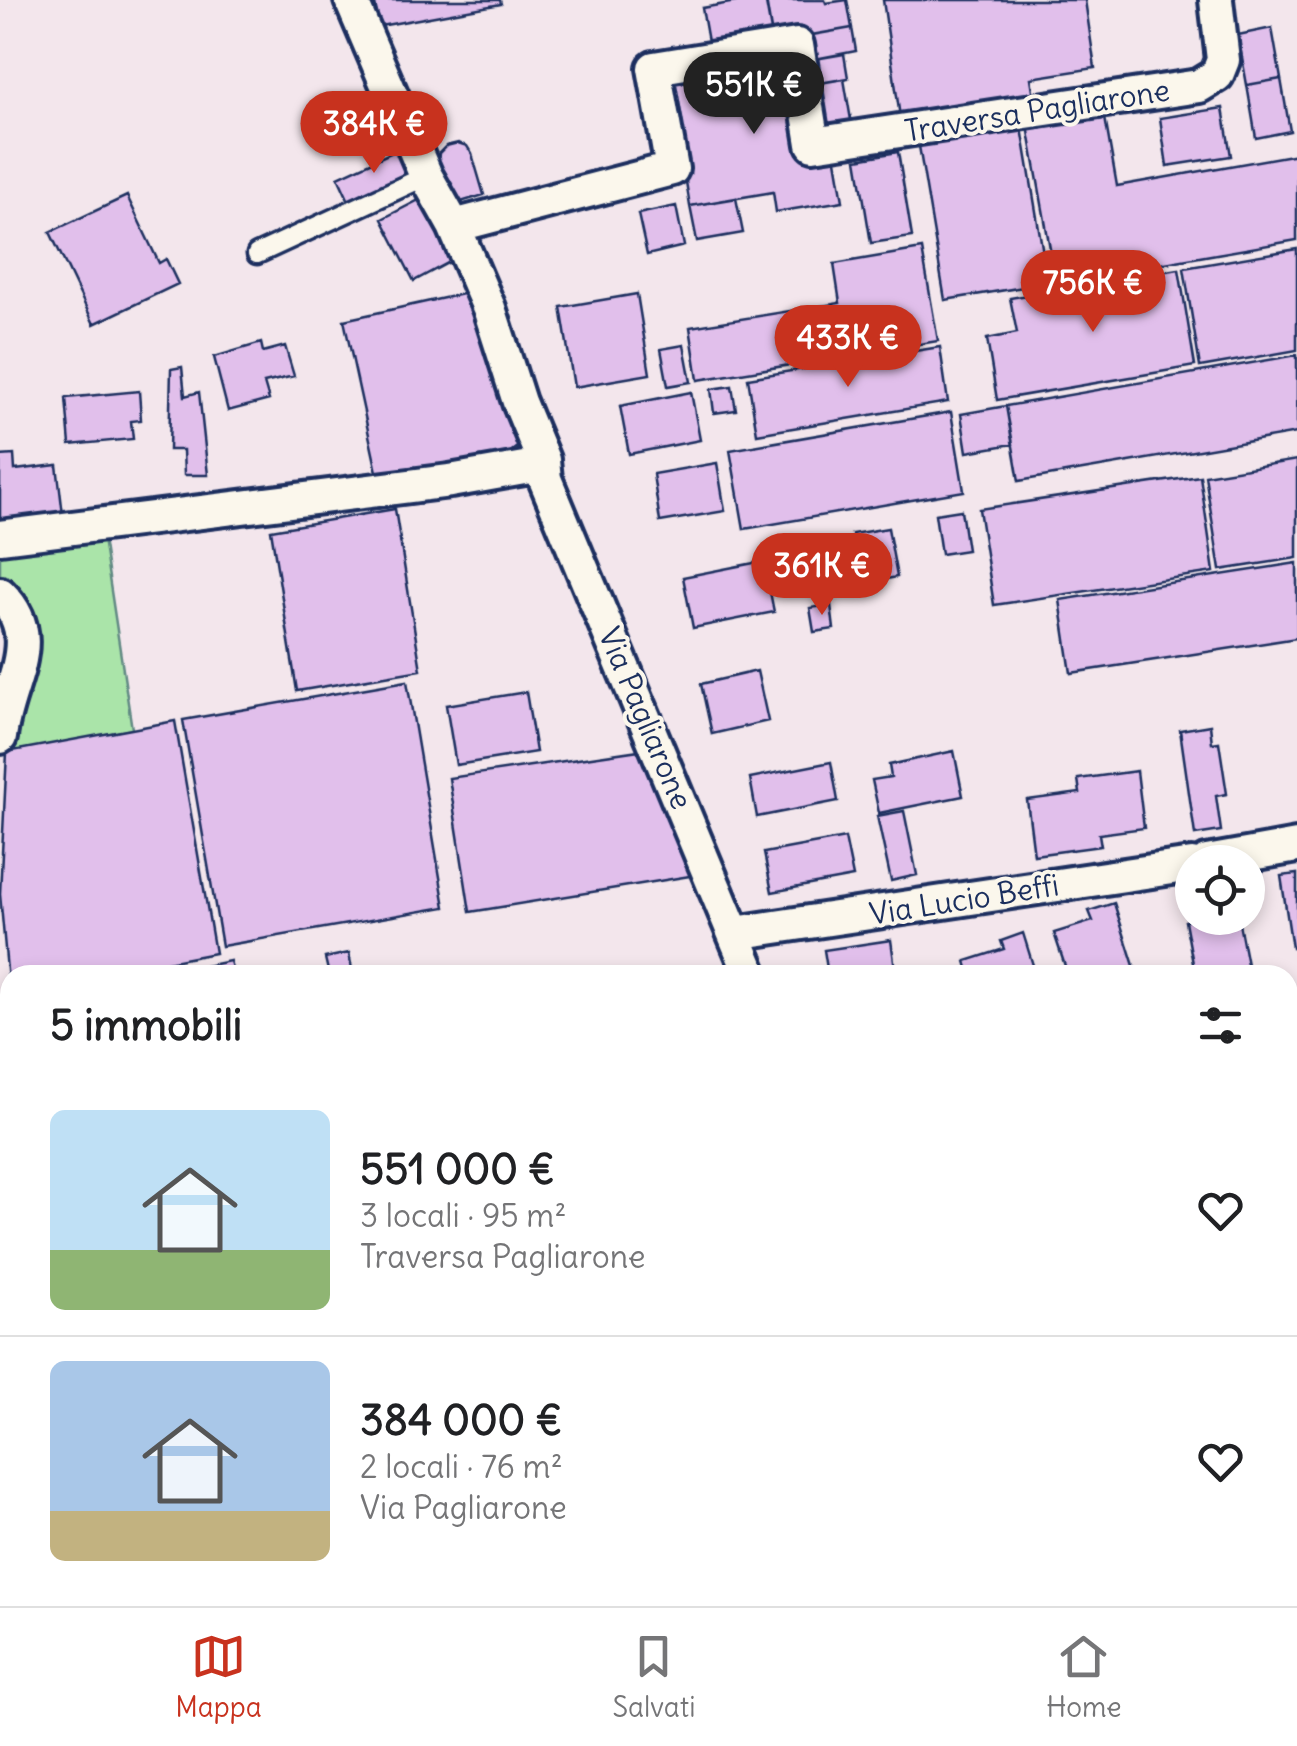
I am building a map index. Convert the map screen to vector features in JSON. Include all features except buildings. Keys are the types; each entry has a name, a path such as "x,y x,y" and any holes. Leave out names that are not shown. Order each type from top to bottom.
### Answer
{"street":[{"name":"Via Pagliarone","path":"351,0 426,176 454,226 489,308 546,479 747,965"},
{"name":"Traversa Pagliarone","path":"454,226 672,169 654,68 797,45 813,144 1199,86 1217,75 1223,60 1216,0"},
{"path":"0,537 450,481 530,468 542,460"},
{"path":"0,594 22,622 24,642 0,737"},
{"path":"1265,852 1297,846"},
{"name":"Via Lucio Beffi","path":"734,933 1175,868"}],"lane":[{"path":"258,254 426,176"}],"green space":[{"path":"102,532 132,729 4,755 30,643 0,586 0,546"}]}
